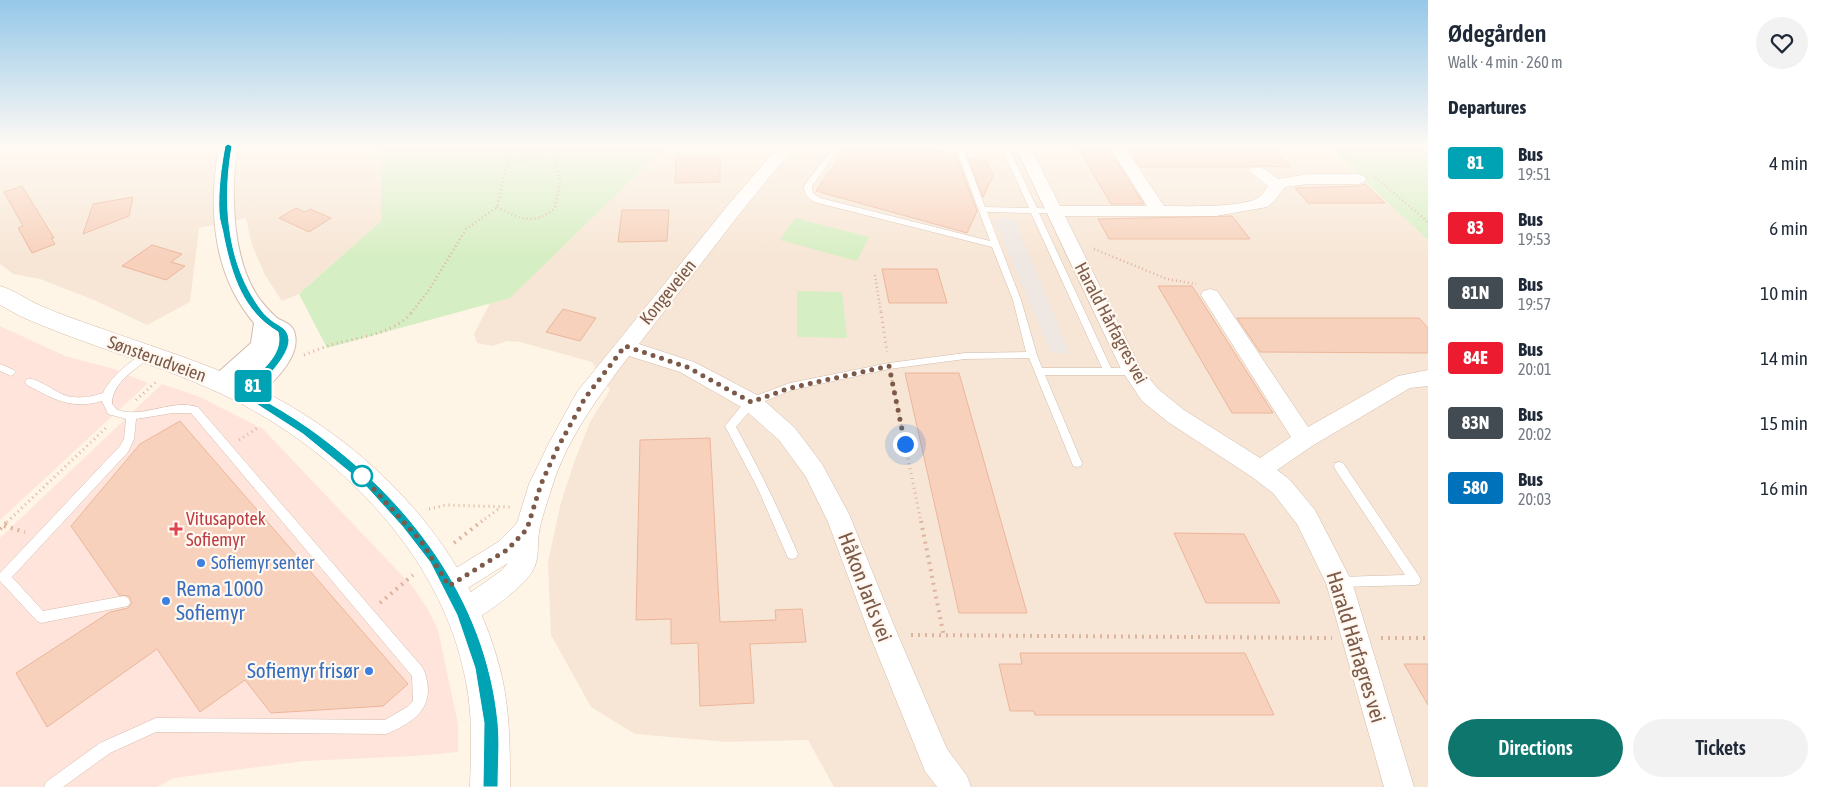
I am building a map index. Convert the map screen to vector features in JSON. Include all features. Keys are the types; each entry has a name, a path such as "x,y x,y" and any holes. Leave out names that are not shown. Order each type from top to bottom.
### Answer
{"main road":[{"name":"Sønsterudveien","path":"1,296 37,314 234,388 306,431 366,480 421,541 456,599"},
{"path":"456,599 475,647 486,689 491,723 490,787"}],"street":[{"path":"224,183 223,213 228,242 240,282 251,302 266,321 282,331 284,339 283,348 272,366 234,388"},
{"name":"Kongeveien","path":"456,599 502,585 518,571 526,557 527,529 541,484 585,398 757,183"},
{"name":"Harald Hårfagres vei","path":"1034,183 1043,210 1068,239 1132,371 1150,395 1176,416 1260,470 1281,486 1306,517 1339,582 1399,787"},
{"path":"1140,183 1159,211"},
{"path":"1274,183 1277,185"},
{"path":"1043,210 1216,211 1248,207 1266,201 1277,185 1282,183"},
{"path":"1210,295 1304,440"},
{"name":"Håkon Jarls vei","path":"625,346 687,367 751,402 787,434 814,471 840,520 882,634 936,760 956,787"},
{"path":"1260,470 1304,440 1406,381 1428,378"}],"lane":[{"path":"810,183 807,190 810,196 817,200 996,245"},
{"path":"972,183 1017,300 1032,355 1077,463"},
{"path":"1026,183 1043,210 1108,371"},
{"path":"982,208 1043,210"},
{"path":"51,787 105,748 156,726 386,726 416,710 422,695 418,673 198,414 190,408 179,407 125,416 110,410 107,402 114,384 148,355"},
{"path":"792,554 753,466 730,426 751,402 790,388 889,366 965,356 1032,355"},
{"path":"0,367 11,372"},
{"path":"1039,372 1132,371"},
{"path":"30,382 69,402 87,403 108,396"},
{"path":"124,602 42,617 2,579 124,449 129,439 125,416"},
{"path":"1339,466 1415,580 1339,582"}],"path":[{"path":"298,357 332,345 385,331 406,319 429,290 466,229 497,207 502,183"},
{"path":"497,207 510,214 527,218 542,218 555,208 560,183"},
{"path":"1382,183 1428,222"},
{"path":"1068,239 1167,279 1188,281 1202,285 1210,295"},
{"path":"875,275 889,366 944,637"},
{"path":"0,529 125,416 162,376"},
{"path":"227,448 263,424"},
{"path":"429,508 446,505 502,507 451,545"},
{"path":"368,614 416,573"},
{"path":"882,634 944,637 1428,638"}],"shaded area":[{"path":"0,183 381,183 381,221 299,294 282,301 265,275 252,245 246,218 199,228 190,302 147,325 94,300 40,279 13,274 0,264"},
{"path":"628,183 1366,183 1428,240 1428,787 834,787 808,740 727,742 635,734 591,707 551,635 548,562 561,502 590,422 610,390 592,362 520,342 507,341 493,346 477,343 474,334 490,303 510,297"},
{"path":"1014,218 1070,353 1051,353 994,219"},
{"path":"0,326 65,356 114,369 148,383 0,520"},
{"path":"162,384 200,397 263,429 413,587 427,608 438,630 458,724 458,752 304,761 174,778 157,787 0,787 0,538"}],"green space":[{"path":"381,183 628,183 510,298 327,348 299,294 381,221"},
{"path":"1366,183 1428,183 1428,240"},
{"path":"795,218 869,237 857,261 780,240"},
{"path":"797,291 842,292 847,338 797,337"}],"building":[{"path":"822,183 966,183 977,211 967,233 816,191"},
{"path":"978,183 990,183 983,197"},
{"path":"1099,183 1130,183 1144,204 1111,204"},
{"path":"1365,184 1385,203 1308,203 1295,188 1358,186"},
{"path":"22,186 54,238 51,238 55,244 32,253 18,228 23,226 4,192"},
{"path":"133,197 129,216 83,234 93,204"},
{"path":"296,208 305,212 310,209 331,218 309,232 279,218"},
{"path":"622,210 669,210 667,241 618,242"},
{"path":"1232,216 1250,239 1109,239 1098,219"},
{"path":"152,245 182,254 171,262 185,266 166,280 122,266"},
{"path":"882,269 937,269 947,303 889,303"},
{"path":"1158,286 1192,286 1273,413 1232,413"},
{"path":"563,309 596,318 580,341 546,332"},
{"path":"1237,318 1419,318 1428,328 1428,353 1260,352"},
{"path":"905,373 959,373 1027,613 959,613"},
{"name":"Sofiemyr senter","path":"180,421 408,684 383,706 271,713 245,680 200,712 157,649 47,727 16,673 110,612 128,608 132,603 129,596 119,595 71,526 140,444"},
{"path":"710,438 720,622 776,620 775,610 802,609 806,642 750,644 754,703 700,706 698,643 671,644 671,619 636,620 640,440"},
{"path":"1174,533 1244,534 1280,603 1206,603"},
{"path":"1020,653 1245,653 1274,715 1035,715 1034,711 1010,711 999,664 1022,664"},
{"path":"1404,664 1428,664 1428,705"}],"bus line":[{"name":"81","path":"223,183 223,213 235,270 243,290 251,302 266,321 282,331 284,339 283,348 272,366 246,394 306,431 366,480 406,522 434,559 463,613 481,668 491,723 490,787"}],"place":[{"name":"Vitusapotek Sofiemyr","path":"176,529"},
{"name":"Sofiemyr senter","path":"201,563"},
{"name":"Rema 1000 Sofiemyr","path":"166,601"},
{"name":"Sofiemyr frisør","path":"369,671"}],"route":[{"path":"362,476 406,522 434,559 449,586 486,565 507,550 527,529 541,484 557,449 585,398 625,346 687,367 751,402 790,388 889,366 905,444"}]}
